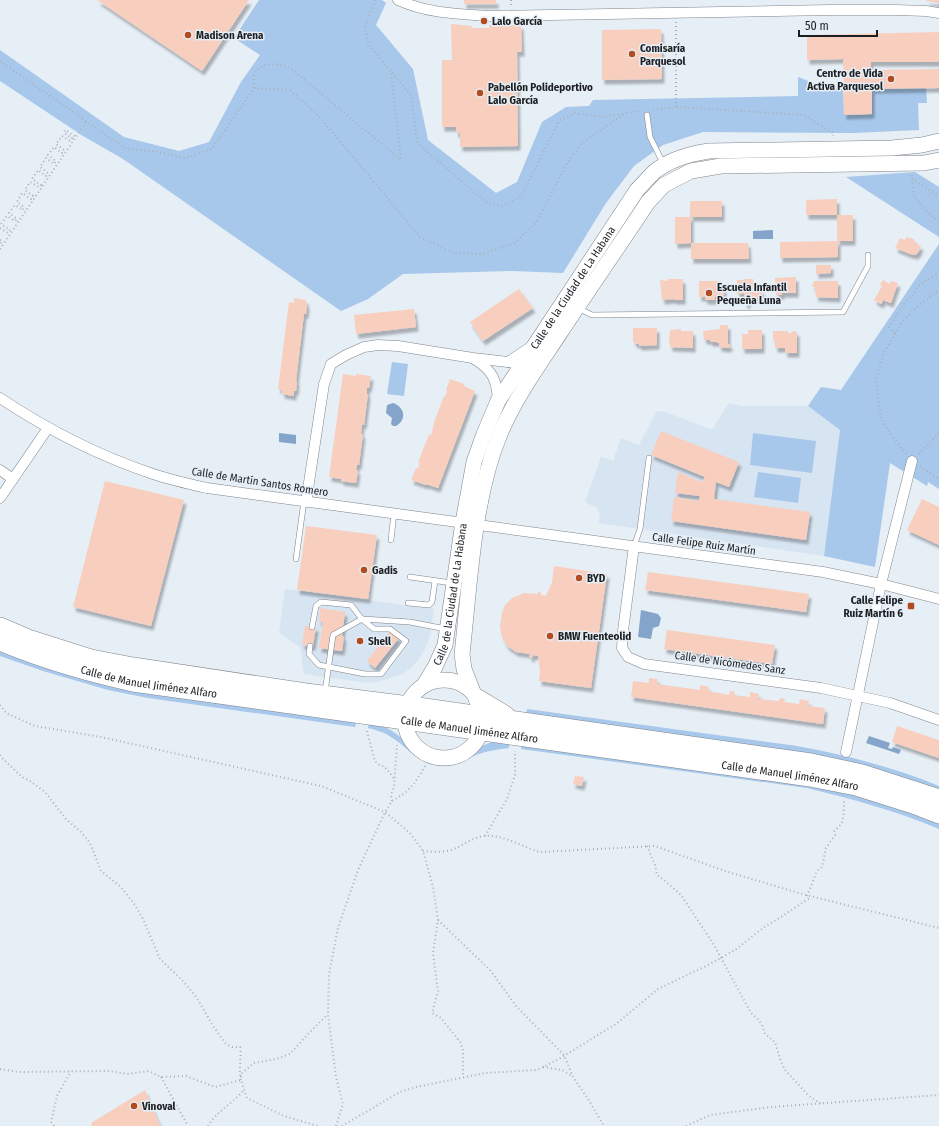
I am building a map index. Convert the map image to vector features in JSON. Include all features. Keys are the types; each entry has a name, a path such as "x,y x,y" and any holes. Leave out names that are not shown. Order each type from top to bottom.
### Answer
{"highway":[{"name":"Calle de Manuel Jiménez Alfaro","path":"0,627 28,639 91,659 132,667 324,695 405,712"},
{"name":"Calle de Manuel Jiménez Alfaro","path":"0,641 31,654 90,672 134,682 405,712 479,709 856,786 939,814"},
{"name":"Calle de Manuel Jiménez Alfaro","path":"479,709 514,721 811,762 862,774 939,799"}],"street":[{"path":"398,0 409,5 448,14 481,16 896,10 939,13"},
{"name":"Calle de la Ciudad de La Habana","path":"405,712 416,691 424,685 443,653 448,630 454,584 470,524 488,467 500,434 511,410 521,366 577,308 677,158 709,151 892,148 939,142"},
{"path":"668,173 721,166 924,164 939,160"},
{"name":"Calle de la Ciudad de La Habana","path":"479,709 464,669 462,654 474,462 498,401 637,190 668,173"},
{"path":"305,502 324,384 331,364 364,347 378,345 398,346 521,366"},
{"path":"473,358 483,364 492,373 497,390 498,401"},
{"name":"Calle de Martín Santos Romero","path":"0,398 48,428 91,450 155,475 207,488 470,524"},
{"path":"0,498 48,428"},
{"path":"846,752 881,584 912,461"},
{"path":"0,470 13,479"},
{"name":"Calle Felipe Ruiz Martín","path":"470,524 823,572 881,584 939,599"},
{"name":"Calle de Nicómedes Sanz","path":"634,546 622,648 628,657 644,664 821,688 857,695 890,703 939,720"},
{"path":"405,712 405,728 412,742 418,748 431,756 439,758 455,757 469,750 479,737 479,709 460,684 450,681 439,681 424,685"}],"lane":[{"path":"647,116 650,137 668,173"},
{"name":"Calle de la Ciudad de La Habana","path":"577,308 592,315 843,312 868,266 868,255"},
{"path":"634,546 640,529 649,458"},
{"path":"296,559 305,502"},
{"path":"391,540 394,513"},
{"path":"410,577 454,584"},
{"path":"408,603 429,605 432,602 435,581"},
{"path":"310,646 309,654 319,665 365,674 381,674 406,641 390,629 374,629 362,619 351,605 321,602 316,606 312,627"},
{"path":"324,695 333,635 362,619 410,622 448,630"}],"path":[{"path":"375,0 365,27 368,43 411,95 417,143 486,202 502,206 521,197 559,121 574,113 601,117 676,107 804,115 833,133"},
{"path":"676,12 676,107"},
{"path":"0,61 126,149 153,151 185,158 212,149 254,88 254,75 260,67 274,63 289,67 401,160 391,72"},
{"path":"254,88 290,90 318,115 420,237 454,253 483,254 514,243 536,224 566,165 581,144 625,113"},
{"path":"0,249 86,122"},
{"path":"0,228 8,233 10,230 1,224 7,216 15,221 17,219 9,213 15,205 23,210 24,207 16,202 22,193 31,199 33,196 25,190 30,182 39,187 41,185 32,179 38,170 46,176 48,173 40,167 46,158 54,164 56,161 48,156 54,147 62,152 64,150 56,144 62,136 70,141 72,138 64,132 65,130 76,137"},
{"path":"939,196 912,179 913,194 928,212 939,221"},
{"path":"0,240 2,241 0,244"},
{"path":"895,333 889,327 898,312 908,299 914,295 917,287 926,280 939,274"},
{"path":"939,290 918,306 902,322 883,355 876,380 881,419 889,432 912,461 939,479"},
{"path":"912,461 939,433"},
{"path":"0,705 6,713 35,726 102,737 321,786 385,812 410,833 422,851 433,887 438,920 433,953 438,991 432,1013 441,1018 460,1042 463,1051 463,1077"},
{"path":"366,731 377,764 382,765 394,778"},
{"path":"392,801 397,745"},
{"path":"485,836 507,798 515,775 515,751"},
{"path":"0,755 22,777 45,792 66,819 81,832 90,843 101,870 122,887 143,919 160,958 184,982 197,998 213,1026 226,1044 232,1047 240,1047 241,1053 239,1071 243,1091 247,1098 284,1116 318,1126"},
{"path":"336,1126 343,1104 336,1077 328,1015 329,974 338,928 358,870 385,812 392,801 405,793 414,784 426,766"},
{"path":"807,896 817,871 822,867 826,848 835,835 834,832 842,821 844,801"},
{"path":"422,851 443,851 454,849 477,838 485,836 502,838 540,852 656,846 725,871 807,896 939,928"},
{"path":"647,846 655,865 657,875 681,895 714,945 752,1013 760,1022 765,1034 775,1042 785,1070 808,1095 821,1104"},
{"path":"342,1126 400,1092 416,1087 485,1073 537,1070 616,1024 658,989 735,950 763,928 811,897"},
{"path":"438,920 491,971 516,1006 564,1055 573,1077 604,1126"},
{"path":"241,1080 241,1074 254,1063 276,1059 290,1054 328,1015"},
{"path":"543,1067 562,1070 573,1077"},
{"path":"0,1069 18,1072 109,1071 127,1074 149,1071 161,1077 186,1076 215,1087 241,1080"},
{"path":"54,1126 51,1122 57,1096 71,1071"},
{"path":"161,1077 188,1126"},
{"path":"208,1126 211,1121 243,1091"},
{"path":"686,1126 710,1115 771,1107 939,1095"}],"shaded area":[{"path":"259,0 382,0 386,3 376,25 413,69 428,140 496,193 517,182 542,122 566,107 589,106 593,100 798,96 798,77 829,89 843,89 844,115 872,114 872,89 926,88 927,103 918,103 919,130 853,133 703,132 663,145 634,166 606,203 563,273 512,271 403,274 368,299 341,311 123,159 83,136 0,81 0,50 124,137 179,151 209,142 241,82 260,55 234,38"},
{"path":"915,172 939,187 939,237 846,177"},
{"path":"773,230 773,239 753,239 753,231"},
{"path":"939,244 939,489 928,482 927,486 890,463 875,567 824,556 840,430 808,406 821,387 841,390"},
{"path":"392,362 408,364 404,396 387,394"},
{"path":"393,403 400,407 403,414 402,420 396,426 391,424 392,418 386,413 387,405"},
{"path":"729,403 743,406 808,406 840,430 824,556 599,523 600,514 597,508 585,502 601,457 614,461 621,438 639,445 656,412 663,411 712,430"},
{"path":"279,433 296,435 296,444 279,442"},
{"path":"753,433 816,441 812,473 750,465"},
{"path":"758,472 801,478 798,503 754,497"},
{"name":"Shell","path":"285,589 434,609 430,636 426,647 420,658 412,667 402,674 381,681 368,683 304,674 300,647 279,633"},
{"path":"641,610 658,614 661,618 659,626 653,628 651,639 638,637"},
{"path":"0,647 357,719 355,727 148,698 108,690 43,671 0,656"},
{"path":"527,709 797,746 869,762 904,773 939,786 939,793 526,716"},
{"path":"369,721 392,731 401,738 415,754 435,762 451,763 457,761 494,741 510,741 509,748 492,750 458,763 447,766 438,766 416,757 386,734 368,728"},
{"path":"869,736 890,743 888,748 892,749 893,747 901,750 899,754 866,743"},
{"path":"522,741 809,781 939,821 939,829 874,806 807,788 521,749"}],"building":[{"name":"Madison Arena","path":"97,0 249,0 202,71"},
{"path":"464,0 496,0 496,4 464,4"},
{"path":"939,0 939,3 926,1"},
{"name":"Pabellón Polideportivo Lalo García","path":"451,24 472,26 472,28 489,28 489,25 521,25 522,52 517,52 518,146 460,147 460,133 456,133 456,127 442,127 442,60 452,60"},
{"name":"Comisaría Parquesol","path":"661,29 662,79 602,80 602,30"},
{"name":"Centro de Vida Activa Parquesol","path":"939,32 939,62 871,62 871,70 939,69 939,88 872,89 872,114 844,115 843,59 807,60 807,35"},
{"path":"837,199 837,215 806,215 806,200"},
{"path":"690,201 722,201 722,217 691,217 691,243 675,244 675,217 690,217"},
{"path":"837,215 853,215 853,241 838,241 838,257 780,258 780,242 837,241"},
{"path":"906,237 914,239 916,244 921,246 916,255 895,248 900,238 905,240"},
{"path":"691,243 748,243 749,259 691,259"},
{"path":"816,265 831,265 831,273 816,274"},
{"path":"796,277 796,293 782,293 782,295 776,295 775,278"},
{"path":"668,279 683,279 683,300 662,300 660,280 668,281"},
{"path":"753,279 753,290 762,290 762,298 748,298 748,304 745,304 744,294 737,294 737,280"},
{"path":"883,280 890,284 891,281 898,283 891,303 885,301 884,299 881,304 874,300 882,286 880,285"},
{"path":"699,281 721,281 721,288 724,288 724,297 715,297 715,300 705,300 705,297 699,297"},
{"path":"814,281 838,281 838,298 816,297 815,288 812,286"},
{"path":"519,289 533,308 483,341 470,322"},
{"path":"294,298 306,300 307,305 306,314 304,314 296,391 294,391 294,396 282,394 282,390 278,389 289,302 294,303"},
{"path":"414,309 416,327 356,334 354,315"},
{"path":"720,325 728,325 728,344 730,344 730,347 719,347 719,343 717,342 704,340 703,331 720,329"},
{"path":"633,328 657,328 657,345 639,346 639,344 636,344 633,341"},
{"path":"681,329 681,331 693,331 693,348 670,347 670,330"},
{"path":"748,330 762,330 762,349 742,349 742,334 748,334"},
{"path":"773,331 788,331 788,333 794,331 797,332 797,353 785,353 785,348 775,348"},
{"path":"343,374 371,376 369,388 367,388 368,394 364,425 362,424 361,434 363,434 359,465 357,465 356,470 358,471 356,483 341,481 341,479 329,477"},
{"path":"450,379 464,384 464,386 475,391 438,488 411,480 416,468 418,469 420,463 418,463 429,434 431,435 433,425 444,396 445,397"},
{"path":"661,431 739,462 729,487 716,482 714,499 810,512 806,540 671,521 674,497 699,501 700,496 675,493 678,472 702,482 705,477 651,455"},
{"path":"105,481 184,500 151,626 73,607"},
{"path":"922,499 939,507 939,545 907,530"},
{"path":"306,526 377,535 368,599 297,590"},
{"name":"BMW Fuenteolid","path":"554,566 607,574 591,688 539,681 540,670 538,656 533,655 532,658 529,657 530,654 516,652 507,646 502,637 500,627 505,605 512,598 524,593 538,594 538,592 541,592 541,595 546,596 552,582"},
{"path":"648,572 809,594 806,612 645,590"},
{"path":"320,608 345,612 342,651 319,648 323,622 319,622"},
{"path":"305,626 316,627 313,646 302,645"},
{"path":"667,630 775,645 772,664 664,649"},
{"path":"390,631 399,638 375,668 367,661"},
{"path":"649,678 658,679 657,684 700,690 700,685 709,687 708,691 729,695 730,691 735,692 734,695 750,697 750,692 759,694 758,699 779,701 780,698 785,699 784,702 799,704 800,699 809,701 808,706 825,708 823,724 631,697 633,681 649,683"},
{"path":"897,726 939,740 939,758 892,742"},
{"path":"575,776 584,777 582,786 573,784"},
{"name":"Vinoval","path":"145,1090 160,1126 92,1126 91,1123"}],"place":[{"name":"Lalo García","path":"484,21"},
{"name":"Madison Arena","path":"188,35"},
{"name":"Comisaría Parquesol","path":"632,54"},
{"name":"Centro de Vida Activa Parquesol","path":"891,79"},
{"name":"Pabellón Polideportivo Lalo García","path":"480,93"},
{"name":"Escuela Infantil Pequeña Luna","path":"709,293"},
{"name":"Gadis","path":"364,570"},
{"name":"BYD","path":"579,578"},
{"name":"Calle Felipe Ruiz Martín 6","path":"911,606"},
{"name":"BMW Fuenteolid","path":"550,636"},
{"name":"Shell","path":"360,641"},
{"name":"Vinoval","path":"134,1106"}]}
